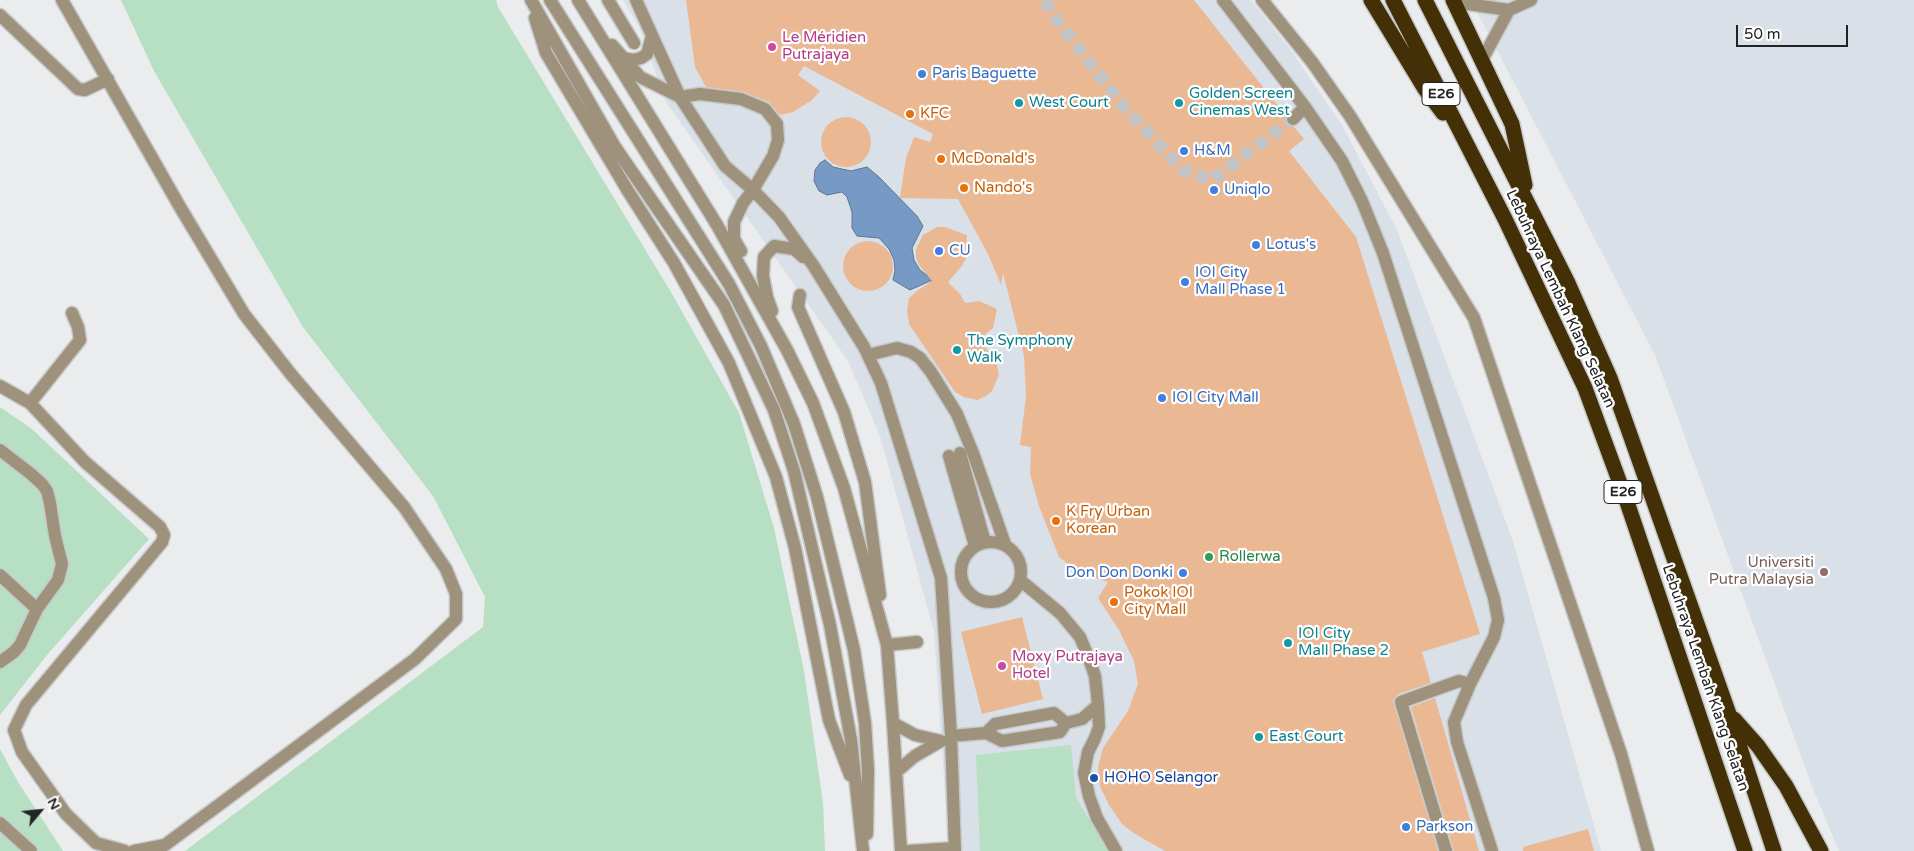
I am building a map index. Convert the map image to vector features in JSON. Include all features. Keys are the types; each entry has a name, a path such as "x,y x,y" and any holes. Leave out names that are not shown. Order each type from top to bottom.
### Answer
{"highway":[{"path":"1371,0 1425,89 1468,146"},
{"name":"Lebuhraya Lembah Klang Selatan","path":"1393,0 1468,146 1585,388 1628,505 1745,851"},
{"name":"Lebuhraya Lembah Klang Selatan","path":"1425,0 1568,283 1610,378 1729,714 1774,851"},
{"path":"1454,1 1512,124 1530,206"},
{"path":"1729,714 1758,746 1786,786 1820,851"}],"street":[{"path":"62,0 180,207 244,314 290,374 404,507 446,569 456,594 456,619 415,659 165,845 134,851"},
{"path":"530,0 546,53 628,191 674,263 729,363 776,477 795,548 829,720 855,788"},
{"path":"530,0 615,147 724,305 774,410 794,471 830,625 851,740 863,851"},
{"path":"550,0 729,284 761,346 794,424 817,497 854,650 865,723 868,770 867,851"},
{"path":"578,0 717,225 787,350 812,403 844,488 887,645"},
{"path":"608,0 634,44"},
{"path":"636,0 680,97 725,166 753,190 779,217 813,265 868,355 881,383 940,574 951,736 955,849 909,851"},
{"path":"1223,0 1305,107 1342,161 1362,201 1383,253 1494,598 1498,620 1494,637 1470,684 1454,722 1457,742 1492,851"},
{"path":"1262,0 1312,62 1350,116 1474,318 1621,754 1648,851"},
{"path":"1454,1 1509,10 1531,0"},
{"path":"1482,60 1509,10"},
{"path":"0,15 70,84 78,89 85,90 108,79"},
{"path":"590,18 640,77 680,97 700,94 741,99 765,108 777,124 778,140 772,156 753,190 743,203 734,222 734,239 767,297 787,350"},
{"path":"623,58 633,60 647,54 652,36"},
{"path":"1293,119 1305,107"},
{"path":"767,297 763,276 764,256 774,246 794,249 813,265"},
{"path":"800,295 798,307 844,412 865,482 887,645 894,723 901,851"},
{"path":"30,403 80,340 78,327 72,313"},
{"path":"868,355 897,348 911,352 920,358 931,372 957,414 1005,544"},
{"path":"0,386 30,403 85,462 160,527 164,535 162,542 26,705 14,730 22,752 66,814 96,844 125,851"},
{"path":"0,450 31,474 42,484 47,492 62,564 58,580 37,609 20,645 0,662"},
{"path":"955,454 980,544"},
{"path":"995,542 1005,544 1013,550 1019,559 1022,570 1017,588 1010,596 1002,600 983,601 967,590 963,581 961,572 965,558 980,544 995,542"},
{"path":"940,574 961,572"},
{"path":"0,575 37,609"},
{"path":"1020,580 1060,613 1080,637 1095,676 1099,727 1088,752 1084,772 1089,796 1097,818 1116,851"},
{"path":"887,645 918,642"},
{"path":"1446,851 1401,702 1459,681 1470,684"},
{"path":"986,732 1002,741 1060,732 1066,723 1082,719 1098,705"},
{"path":"951,736 986,732 995,724 1054,713 1066,723"},
{"path":"894,723 915,735 941,741 915,756 896,772"},
{"path":"0,824 31,851"}],"shaded area":[{"name":"IOI City Mall","path":"623,0 1251,0 1288,46 1342,125 1397,230 1513,541 1601,851 949,851 934,631 880,436 848,361 666,102 639,26"},
{"name":"Universiti Putra Malaysia","path":"1471,0 1914,0 1914,851 1839,851 1813,789 1655,355"}],"green space":[{"path":"121,0 496,0 498,7 671,292 739,413 774,528 804,671 823,803 825,851 185,851 483,627 485,597 433,496 303,327 154,71"},
{"path":"0,407 32,429 149,539 47,655 0,715"},
{"path":"1071,745 1076,798 1109,851 980,851 976,755"},
{"path":"0,749 18,782 63,851 0,851"}],"water":[{"path":"825,160 833,167 851,171 867,167 917,216 923,226 912,248 914,260 920,270 928,276 939,280 930,281 910,290 893,280 894,260 889,249 879,238 857,236 852,228 852,212 847,197 842,192 827,195 819,191 814,181 815,170"}],"building":[{"name":"IOI City Mall","path":"686,0 1194,0 1286,116 1287,124 1294,127 1304,139 1289,151 1356,237 1480,634 1422,652 1431,683 1398,694 1393,701 1438,851 1165,851 1135,834 1122,824 1109,805 1100,786 1098,767 1103,748 1128,711 1138,684 1134,661 1119,630 1098,598 1108,582 1079,573 1059,557 1039,506 1030,474 1031,447 1020,445 1026,396 1024,356 1003,273 1001,285 988,254 958,199 900,198 906,158 914,137 930,142 933,134 804,66 798,75 820,91 812,100 793,112 780,115 769,102 744,92 706,87 695,67"},
{"path":"841,117 851,117 864,124 871,137 871,147 864,160 851,167 841,167 832,163 825,156 821,147 821,137 825,128 832,121"},
{"name":"The Symphony Walk","path":"937,227 945,227 967,235 966,258 962,266 948,282 960,294 965,303 979,301 997,309 993,328 980,339 997,365 999,375 992,391 977,400 964,397 955,392 909,324 907,311 909,298 932,281 919,265 916,249 923,235"},
{"path":"863,241 873,241 886,248 893,261 893,271 886,284 873,291 863,291 854,287 847,280 843,271 843,261 847,252 854,245"},
{"name":"Moxy Putrajaya Hotel","path":"1022,617 1043,699 982,714 961,632"},
{"path":"1435,698 1479,851 1454,851 1411,707"},
{"path":"1588,829 1594,851 1523,851 1523,847"}],"tunnel":[{"path":"1045,0 1053,15 1123,106 1183,170 1212,180 1293,119"}],"place":[{"name":"Le Méridien Putrajaya","path":"772,47"},
{"name":"Paris Baguette","path":"922,74"},
{"name":"West Court","path":"1019,103"},
{"name":"Golden Screen Cinemas West","path":"1179,103"},
{"name":"KFC","path":"910,114"},
{"name":"H&M","path":"1184,151"},
{"name":"McDonald's","path":"941,159"},
{"name":"Nando's","path":"964,188"},
{"name":"Uniqlo","path":"1214,190"},
{"name":"Lotus's","path":"1256,245"},
{"name":"CU","path":"939,251"},
{"name":"IOI City Mall Phase 1","path":"1185,282"},
{"name":"The Symphony Walk","path":"957,350"},
{"name":"IOI City Mall","path":"1162,398"},
{"name":"K Fry Urban Korean","path":"1056,521"},
{"name":"Rollerwa","path":"1209,557"},
{"name":"Universiti Putra Malaysia","path":"1824,572"},
{"name":"Don Don Donki","path":"1183,573"},
{"name":"Pokok IOI City Mall","path":"1114,602"},
{"name":"IOI City Mall Phase 2","path":"1288,643"},
{"name":"Moxy Putrajaya Hotel","path":"1002,666"},
{"name":"East Court","path":"1259,737"},
{"name":"HOHO Selangor","path":"1094,778"},
{"name":"Parkson","path":"1406,827"}]}
